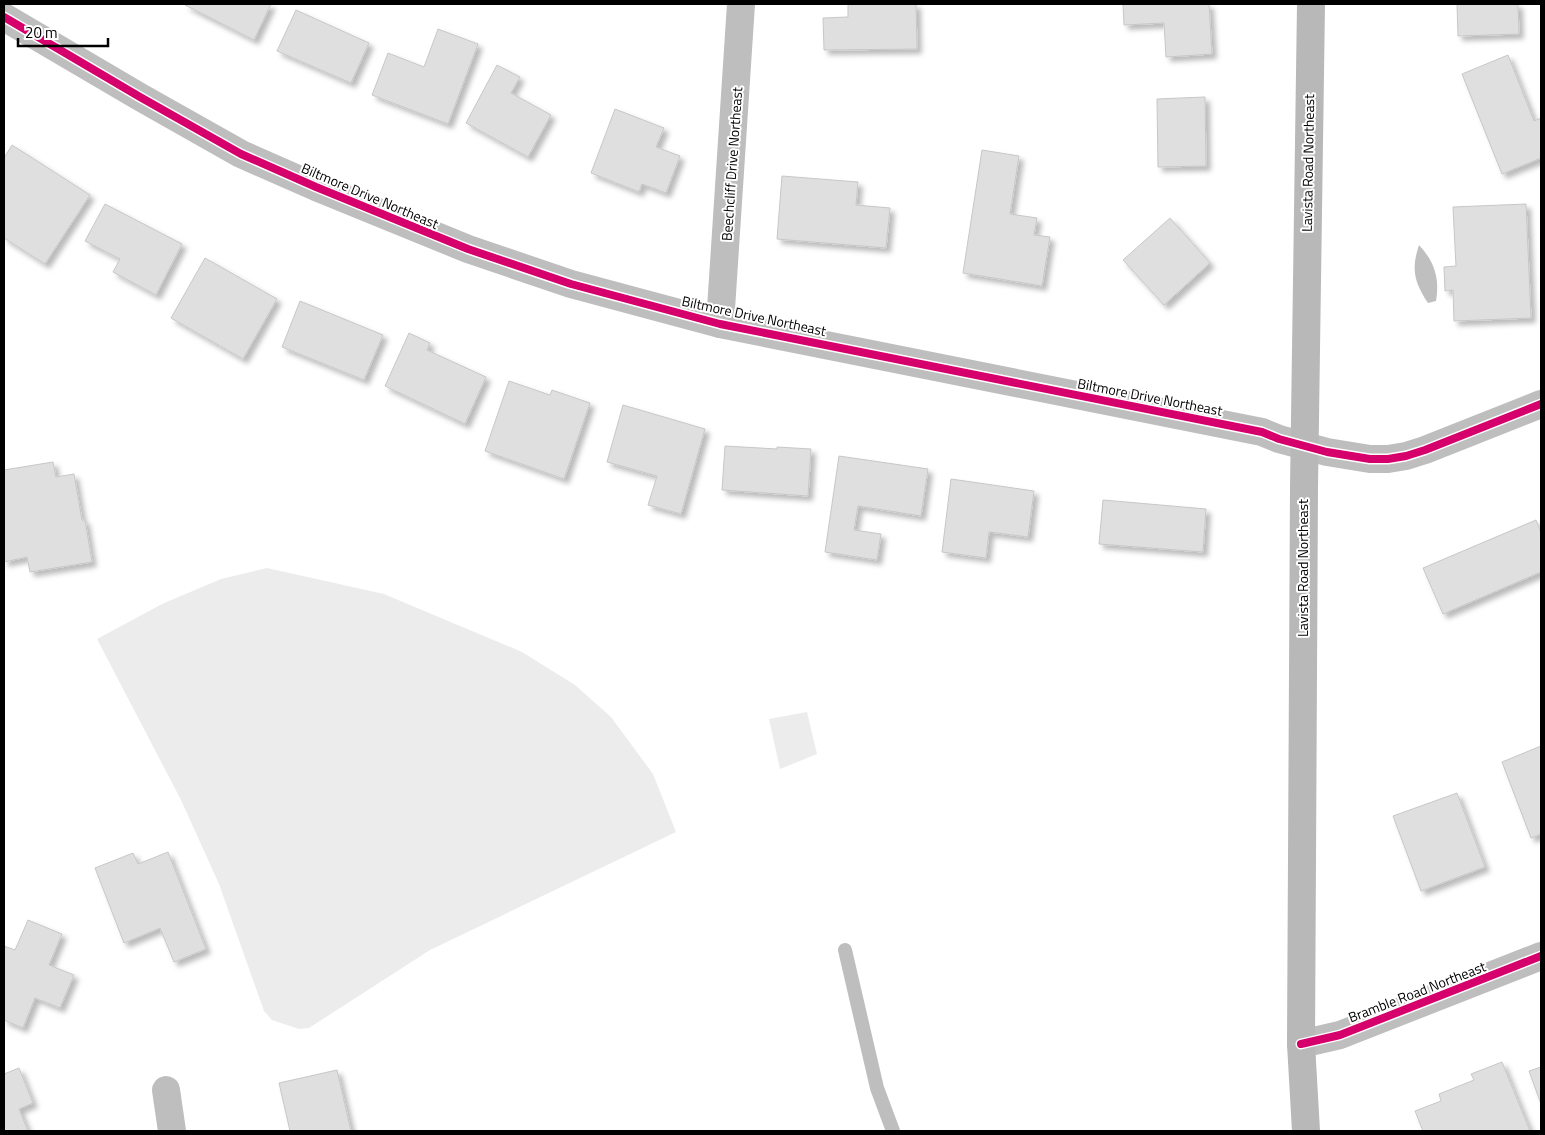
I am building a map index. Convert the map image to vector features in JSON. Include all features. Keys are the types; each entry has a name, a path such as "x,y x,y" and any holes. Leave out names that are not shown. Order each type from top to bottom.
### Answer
{"main road":[{"name":"Lavista Road Northeast","path":"1306,1131 1301,1044 1304,446 1311,4"}],"street":[{"name":"Beechcliff Drive Northeast","path":"720,324 741,4"},
{"name":"Biltmore Drive Northeast","path":"4,17 140,98 241,154 316,187 468,249 571,284 720,324 1262,432 1279,439 1327,452 1370,459 1406,456 1541,404"},
{"name":"Bramble Road Northeast","path":"1301,1044 1340,1035 1541,956"},
{"path":"166,1090 172,1131"}],"lane":[{"path":"845,950 877,1088 893,1131"}],"shaded area":[{"path":"1419,245 1429,257 1435,270 1437,285 1436,301 1428,303 1415,275 1415,261"},
{"path":"267,568 384,594 522,652 575,685 611,717 653,774 676,832 430,950 309,1028 299,1029 272,1020 264,1011 219,884 181,800 97,639 162,604 221,579"},
{"path":"807,712 817,754 780,769 769,719"}],"building":[{"path":"186,4 271,4 254,40"},
{"path":"848,4 916,4 917,49 824,50 823,18 848,17"},
{"path":"1123,4 1209,4 1212,54 1166,57 1164,23 1124,25"},
{"path":"1457,4 1518,4 1519,34 1458,36"},
{"path":"296,10 369,43 351,83 277,51"},
{"path":"438,29 478,44 448,124 372,95 388,53 424,67"},
{"path":"1508,55 1534,121 1541,118 1541,158 1502,174 1462,74"},
{"path":"497,65 520,77 511,93 551,115 528,157 466,123"},
{"path":"1205,97 1206,166 1158,167 1157,99"},
{"path":"615,109 664,128 656,147 680,156 666,193 642,184 639,192 591,173"},
{"path":"12,145 90,195 45,264 4,238 4,158"},
{"path":"982,150 1019,156 1010,214 1037,218 1034,235 1050,237 1042,286 963,273"},
{"path":"782,176 858,182 856,205 890,208 886,248 777,239"},
{"path":"105,204 182,244 156,295 113,272 120,259 85,241"},
{"path":"1526,204 1531,318 1454,321 1453,290 1445,291 1444,267 1456,266 1453,207"},
{"path":"1170,218 1210,263 1164,305 1123,260"},
{"path":"205,258 277,299 243,359 171,318"},
{"path":"300,301 383,335 364,380 282,347"},
{"path":"409,333 430,343 427,350 486,377 465,424 385,386"},
{"path":"509,381 550,395 552,390 590,403 564,479 485,451"},
{"path":"623,405 705,429 681,514 648,505 657,476 607,462"},
{"path":"725,446 811,449 808,496 722,490"},
{"path":"839,456 928,469 921,516 858,506 854,530 881,534 877,560 825,552"},
{"path":"53,462 56,477 74,474 82,520 85,520 92,562 30,572 27,557 4,562 4,470"},
{"path":"951,479 1034,491 1028,537 989,532 986,558 942,552"},
{"path":"1103,500 1206,509 1203,552 1099,544"},
{"path":"1536,520 1541,532 1541,572 1443,614 1423,568"},
{"path":"1541,746 1541,834 1531,838 1502,762"},
{"path":"1457,793 1485,867 1421,891 1393,816"},
{"path":"168,852 206,949 174,962 160,928 124,943 95,868 133,853 138,864"},
{"path":"28,920 62,934 49,965 74,975 60,1008 35,998 23,1028 4,1020 4,946 15,950"},
{"path":"1502,1062 1530,1131 1423,1131 1415,1111 1441,1101 1439,1094 1474,1080 1471,1074"},
{"path":"1541,1067 1541,1104 1529,1071"},
{"path":"19,1068 33,1103 19,1109 28,1131 4,1131 4,1074"},
{"path":"337,1070 351,1131 290,1131 279,1083"}],"cycle path":[{"path":"4,17 241,154 316,187 468,249 571,284 720,324 1262,432 1279,439 1327,452 1370,459 1388,459 1425,450 1541,404"},
{"path":"1301,1044 1340,1035 1541,956"}]}
